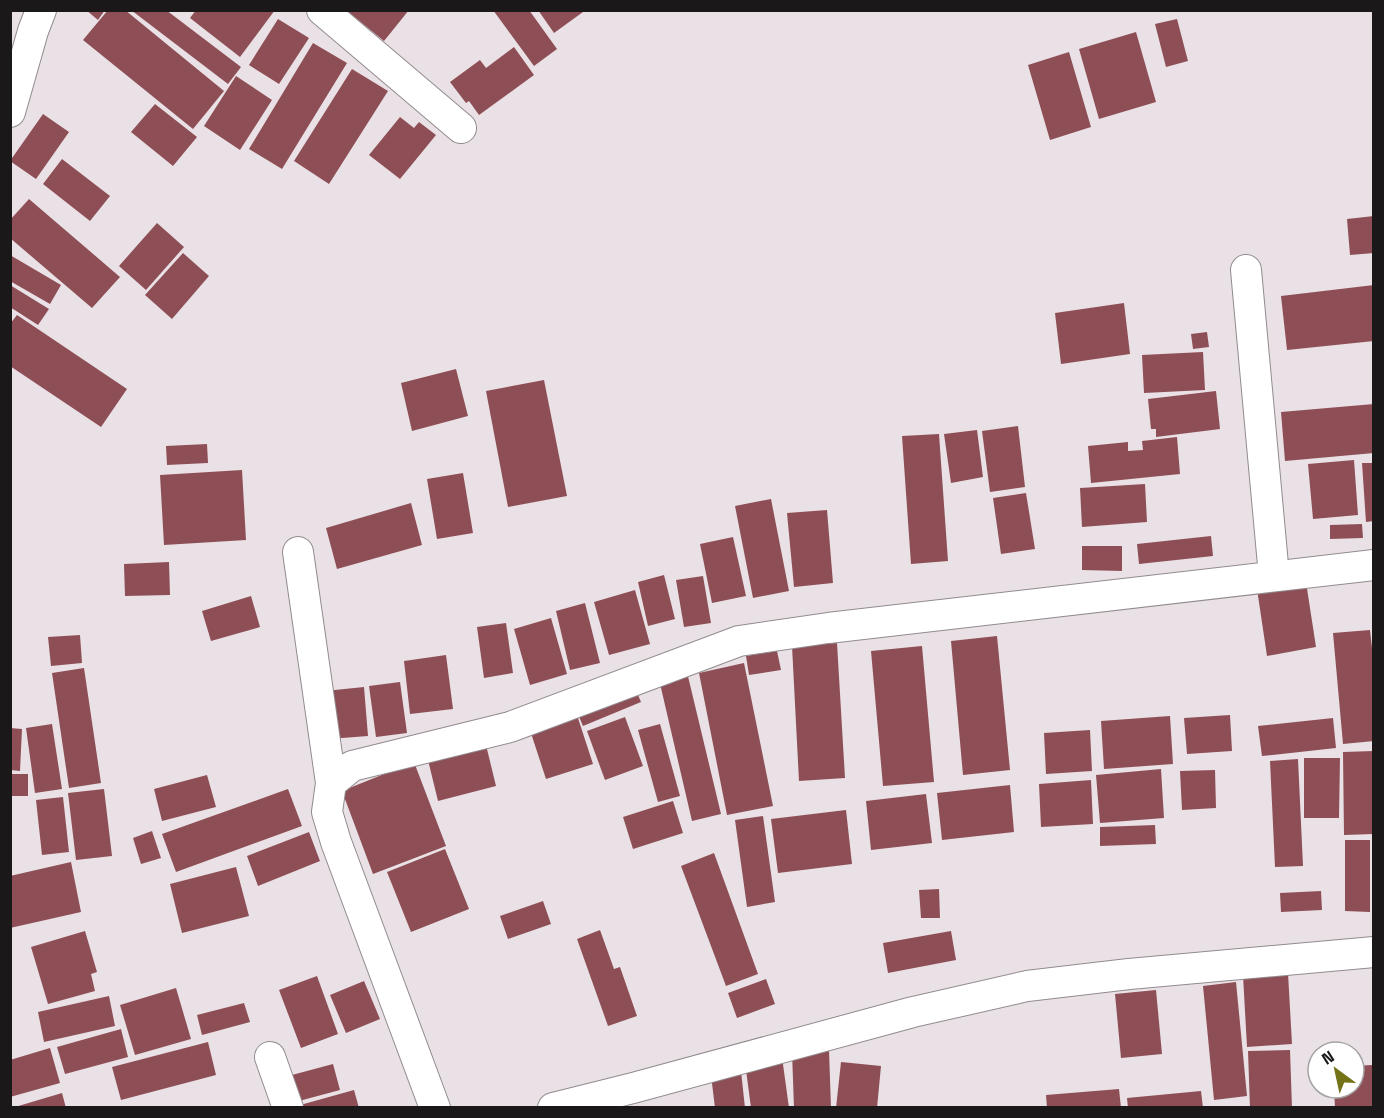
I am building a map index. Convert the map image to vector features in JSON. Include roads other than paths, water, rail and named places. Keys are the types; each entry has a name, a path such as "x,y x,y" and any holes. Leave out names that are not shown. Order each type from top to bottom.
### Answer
{"street":[{"path":"10,112 41,10"},
{"path":"322,10 461,128"},
{"path":"1246,270 1274,576"},
{"path":"298,552 331,783 327,812 336,842 435,1107"},
{"path":"331,783 352,766 510,727 739,642 828,628 1374,565"},
{"path":"553,1107 633,1088 913,1012 1027,986 1129,974 1374,952"},
{"path":"270,1057 288,1107"}]}
